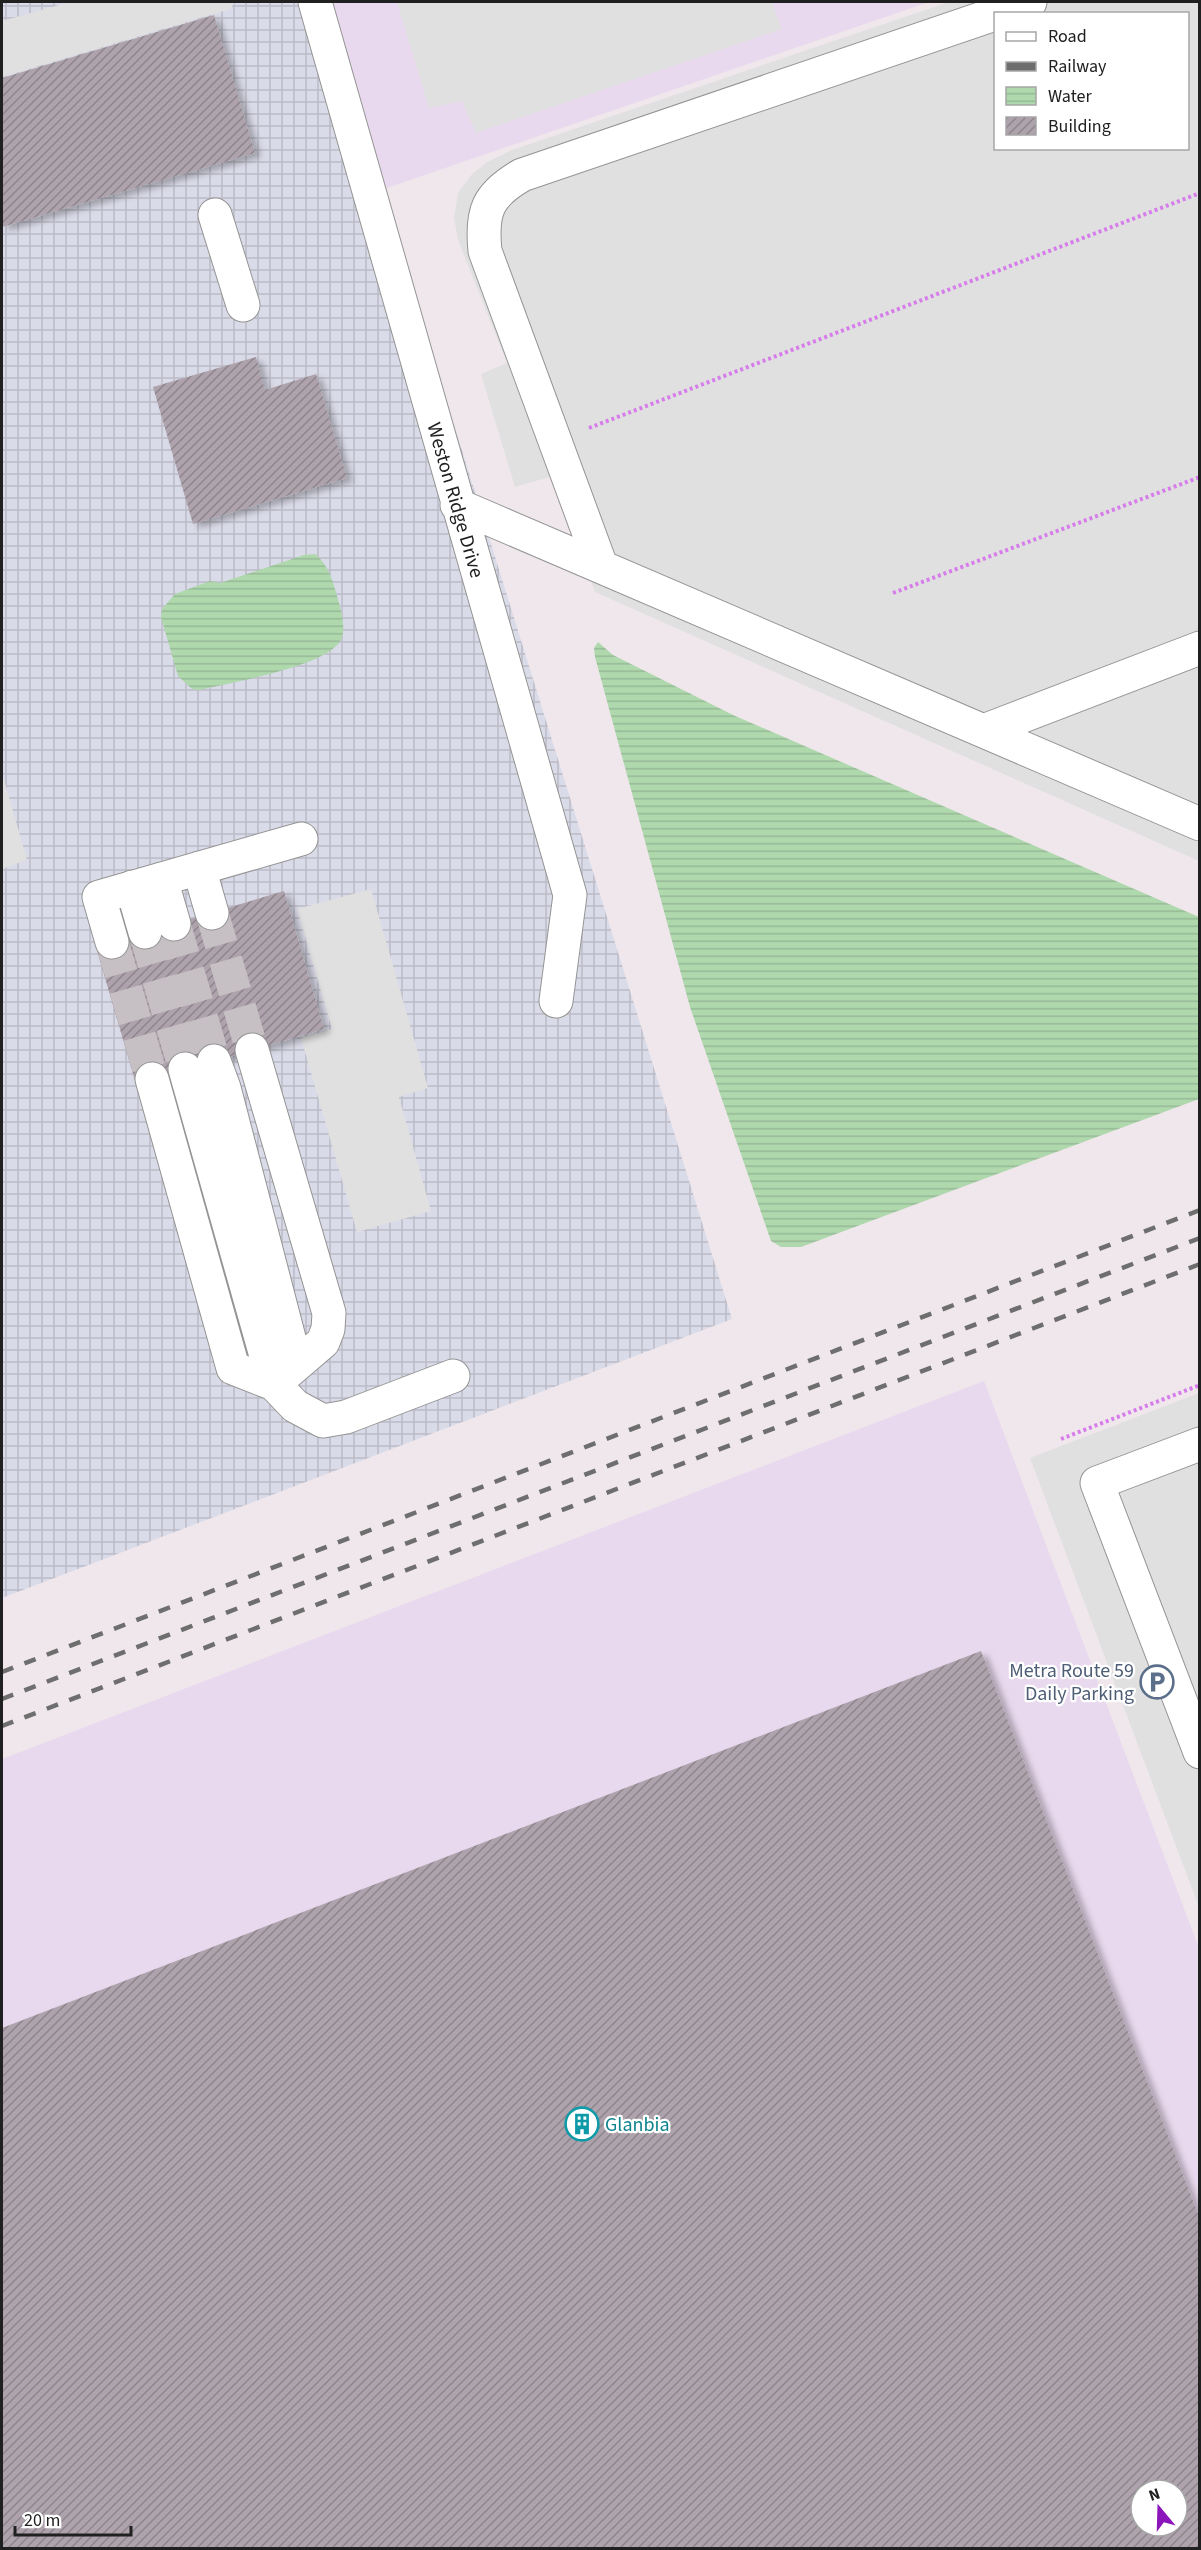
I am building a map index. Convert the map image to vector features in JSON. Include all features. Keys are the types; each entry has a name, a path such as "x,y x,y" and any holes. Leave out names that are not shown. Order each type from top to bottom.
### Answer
{"street":[{"name":"Weston Ridge Drive","path":"315,2 570,895 556,1001"},
{"path":"1001,12 1030,2"},
{"path":"601,566 485,251 483,227 488,205 502,187 522,175 994,14"},
{"path":"215,215 243,305"},
{"path":"458,505 986,730 1200,824"},
{"path":"986,730 1200,648"},
{"path":"112,942 99,897 301,839"},
{"path":"199,868 212,913"},
{"path":"146,883 160,928"},
{"path":"152,1079 233,1368 285,1375 323,1342 328,1329 328,1313 252,1050"},
{"path":"200,1065 295,1406 323,1421 346,1417 453,1376"},
{"path":"1200,1444 1097,1483 1200,1752"}],"path":[{"path":"555,441 1200,193"},
{"path":"893,593 1200,477"},
{"path":"1061,1439 1200,1385"}],"shaded area":[{"path":"2,2 326,2 381,190 732,1319 2,1598"},
{"path":"70,2 235,2 230,9 2,77 2,21"},
{"path":"326,2 929,2 381,190"},
{"path":"397,2 772,2 782,29 476,133 462,101 429,108"},
{"path":"949,2 1199,2 1199,861 595,592 553,476 515,487 481,374 507,363 458,240 454,218 458,193 472,174 487,162 512,150"},
{"path":"2,773 27,860 2,869"},
{"path":"371,889 428,1088 399,1097 431,1211 357,1232 301,1038 332,1029 297,909"},
{"name":"Glanbia","path":"984,1381 1199,1948 1199,2548 2,2548 2,1759"},
{"name":"Metra Route 59 Daily Parking","path":"1199,1393 1199,1907 1030,1458"}],"water":[{"path":"315,554 328,570 342,618 343,634 339,643 329,652 295,667 199,690 192,689 178,676 161,617 162,609 175,594 210,581 220,583 304,555"},
{"path":"598,642 613,655 733,715 1199,917 1199,1099 801,1247 781,1247 771,1241 690,1007 595,657 594,648"}],"building":[{"path":"214,15 255,153 2,227 2,78"},
{"path":"256,357 265,390 316,374 347,478 193,524 153,387"},
{"path":"284,891 324,1029 136,1084 96,947"},
{"name":"Glanbia","path":"981,1651 1200,2219 1200,2548 2,2548 2,2028"}],"tunnel":[{"path":"212,913 252,1050"},
{"path":"174,924 214,1061"},
{"path":"145,932 185,1069"},
{"path":"112,942 152,1079"}],"railway":[{"path":"2,1672 1200,1210"},
{"path":"2,1699 1200,1238"},
{"path":"2,1726 1200,1264"}],"place":[{"name":"Metra Route 59 Daily Parking","path":"1157,1682"},
{"name":"Glanbia","path":"582,2124"}]}
